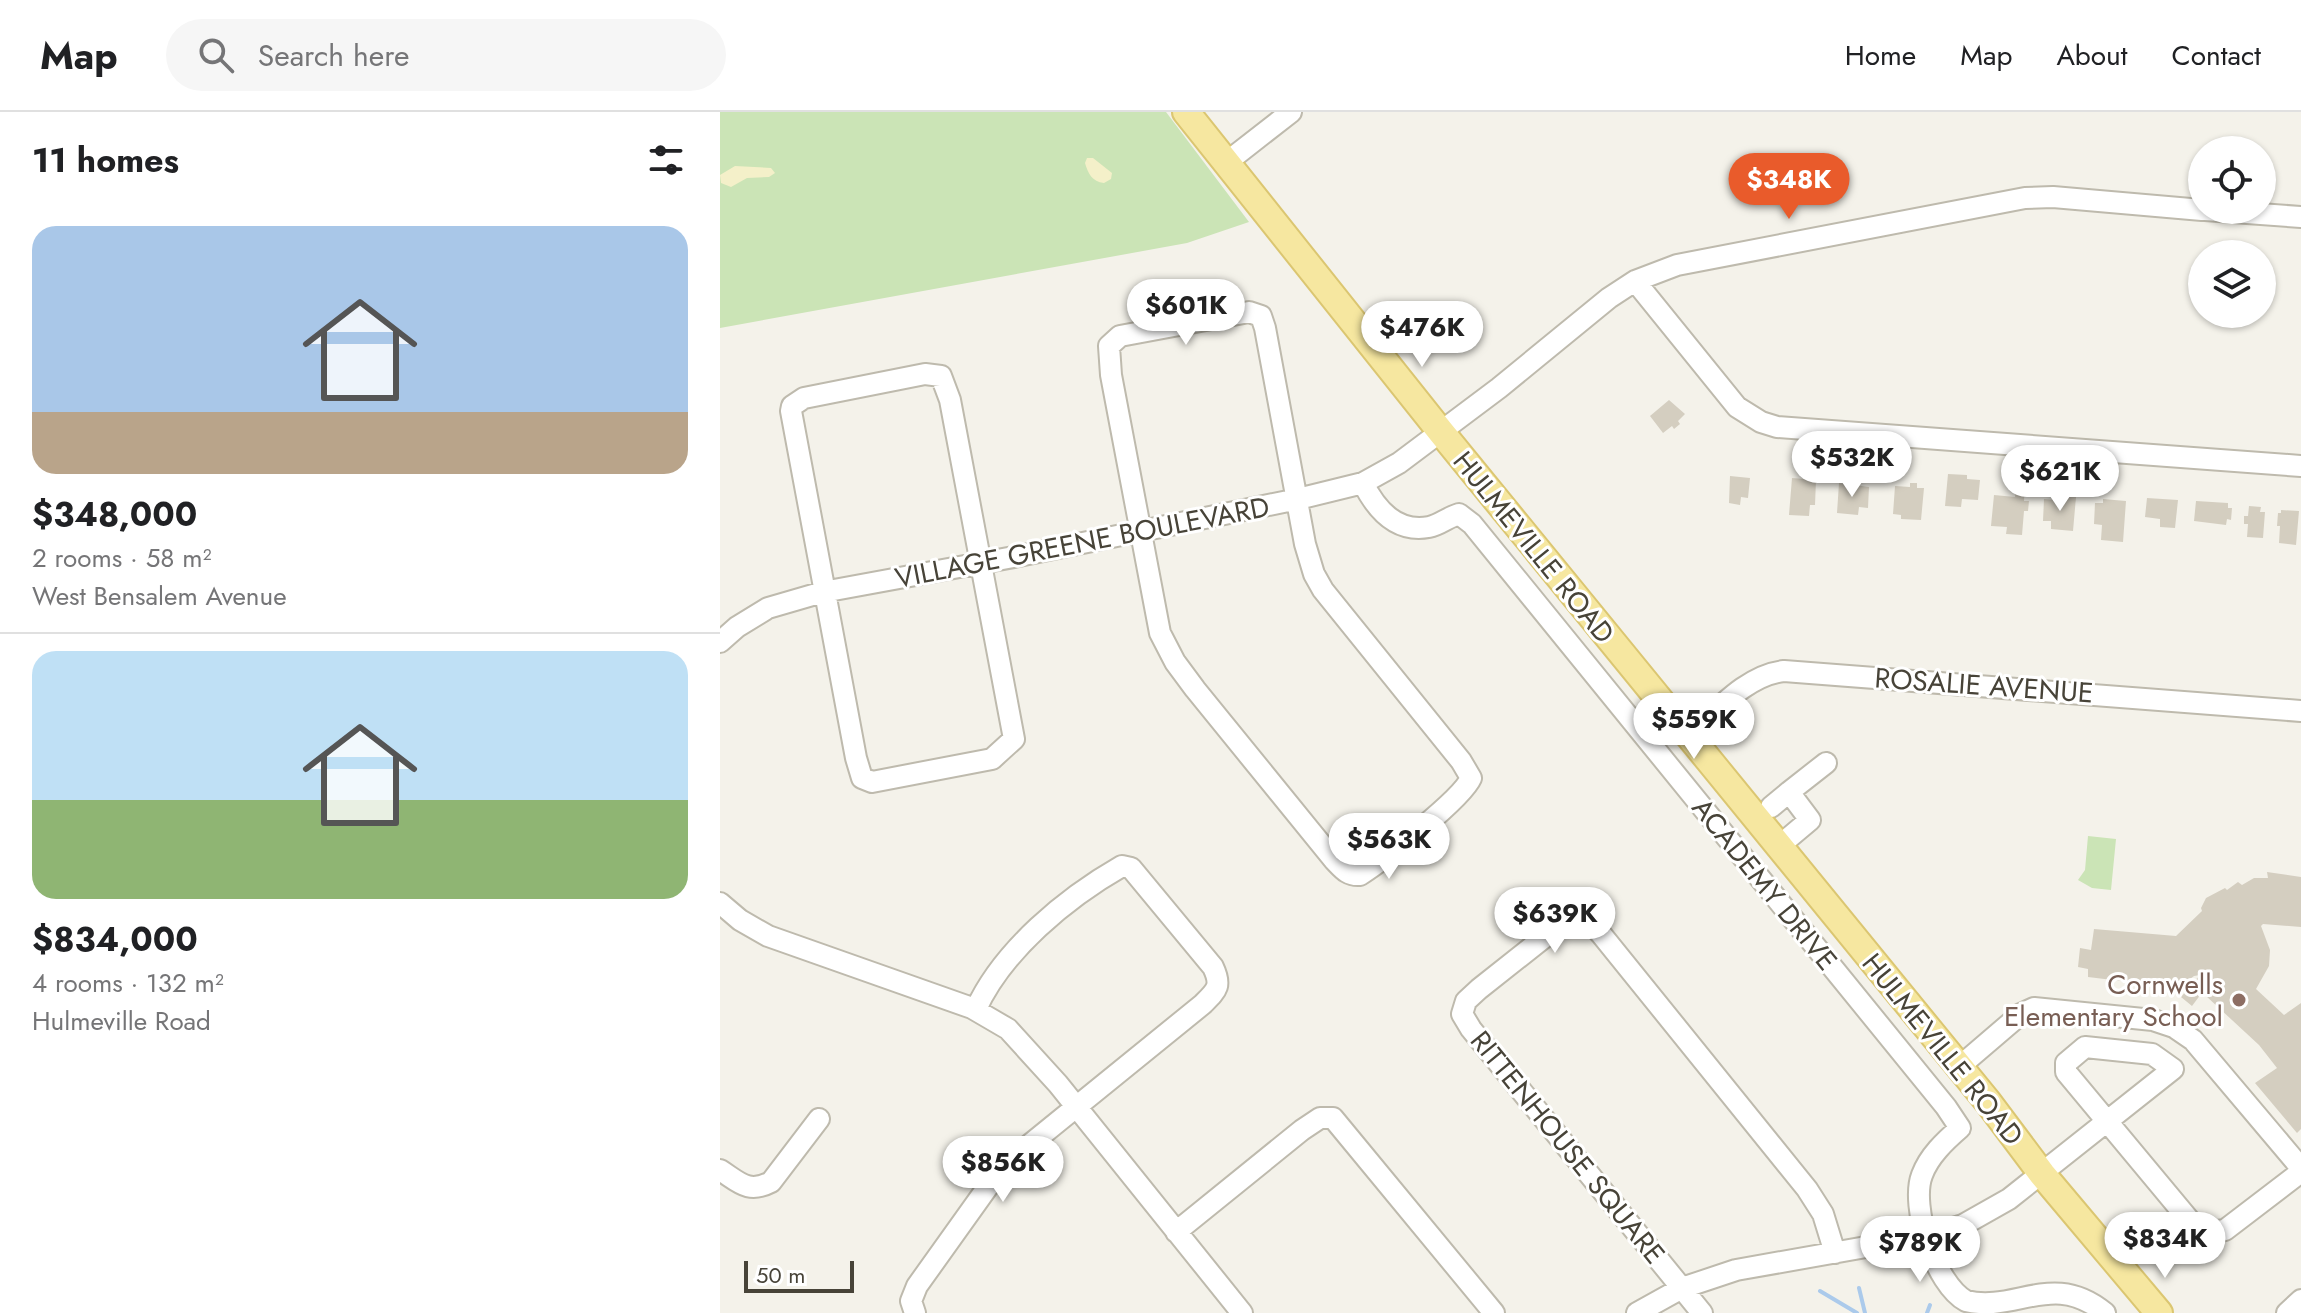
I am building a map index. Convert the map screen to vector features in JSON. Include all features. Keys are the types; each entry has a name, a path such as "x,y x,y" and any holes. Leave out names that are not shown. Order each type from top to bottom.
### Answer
{"main road":[{"name":"HULMEVILLE ROAD","path":"1186,112 1441,432 1959,1067 2042,1174 2159,1313"}],"street":[{"path":"1227,162 1291,112"},
{"name":"VILLAGE GREENE BOULEVARD","path":"720,642 737,627 768,608 823,592 1140,531 1363,483 1399,463 1441,432 1609,298 1635,281 1677,265 2025,198 2053,197 2188,209"},
{"name":"VILLAGE GREENE BOULEVARD","path":"2276,215 2301,217"},
{"path":"1635,281 1737,407 1761,422 1777,427 2301,466"},
{"path":"1249,312 1261,316 1309,560 1323,590 1461,761 1471,778 1453,800 1360,875 1352,876 1346,872 1175,662 1160,633 1140,531 1109,346 1120,336 1249,312"},
{"path":"925,374 941,376 945,382 982,562 1014,739 992,759 890,781 865,781 859,774 823,592 792,427 792,406 804,398 925,374"},
{"name":"ACADEMY DRIVE","path":"1363,483 1378,510 1404,526 1430,527 1459,514 1472,524 1946,1107 1960,1128 1934,1154 1921,1177 1919,1204 1928,1236"},
{"name":"ROSALIE AVENUE","path":"1688,736 1747,685 1763,675 1784,671 2301,711"},
{"path":"1771,807 1826,763"},
{"path":"1779,846 1810,820 1789,792"},
{"path":"915,1313 911,1301 917,1286 992,1181 1036,1138 1203,1004 1220,984 1213,967 1131,868 1122,866 1025,939 992,979 976,1009"},
{"path":"721,908 768,936 796,948 976,1009 1008,1029 1076,1107 1242,1313"},
{"name":"RITTENHOUSE SQUARE","path":"1682,1288 1462,1014 1466,1001 1479,989 1575,913 1584,916 1601,934 1807,1189 1823,1214 1835,1253"},
{"path":"1637,1313 1682,1288 1736,1270 1928,1236 1978,1217 2009,1199 2108,1123 2173,1069 2152,1054 2085,1047 2066,1063 2065,1068 2108,1123 2195,1227 2210,1232 2225,1230 2301,1170 2193,1040 2174,1027 2153,1020 2034,1008 2021,1014 1959,1067"},
{"path":"1176,1232 1302,1130 1320,1118 1333,1118 1494,1313"},
{"path":"720,1170 749,1188 760,1188 771,1182 819,1119"},
{"path":"1928,1236 1935,1265 1942,1278 1954,1293 1967,1301 2003,1309 2060,1295 2086,1300 2105,1313"},
{"path":"1682,1288 1702,1313"},
{"path":"2287,1313 2301,1300"}],"green space":[{"path":"720,112 1166,112 1249,222 1187,243 720,328"},
{"path":"2088,836 2116,839 2111,890 2092,888 2078,880 2085,870"}],"sand":[{"path":"1087,158 1093,158 1112,173 1111,179 1104,183 1094,179 1085,163"},
{"path":"735,166 771,168 775,173 769,177 747,178 731,187 721,183 720,175"}],"building":[{"path":"1669,400 1685,414 1678,421 1680,424 1663,433 1650,416"},
{"path":"1948,474 1967,475 1967,479 1980,480 1978,500 1962,499 1961,507 1945,506"},
{"path":"1730,476 1750,478 1748,498 1741,497 1740,505 1729,503"},
{"path":"1792,478 1816,480 1815,505 1810,505 1809,516 1789,515"},
{"path":"1839,483 1869,487 1868,508 1859,507 1858,515 1837,513"},
{"path":"1910,483 1924,488 1921,520 1901,519 1901,515 1893,514 1895,486 1910,487"},
{"path":"2016,483 2025,484 2024,501 2029,501 2028,511 2024,511 2022,535 2006,534 2007,527 1991,526 1994,495 2015,497"},
{"path":"2065,497 2076,497 2073,531 2051,529 2051,521 2043,521 2044,499 2065,501"},
{"path":"2147,498 2178,500 2175,528 2160,527 2160,519 2145,517"},
{"path":"2103,499 2126,501 2123,542 2101,540 2102,525 2094,524 2095,503 2103,503"},
{"path":"2196,501 2228,503 2228,508 2232,508 2231,520 2227,519 2226,525 2194,521"},
{"path":"2249,506 2261,507 2260,512 2265,512 2263,538 2247,537 2248,524 2244,524 2244,516 2248,516"},
{"path":"2281,510 2299,511 2296,545 2279,543 2280,526 2277,526"},
{"name":"Cornwells Elementary School","path":"2267,872 2301,877 2301,927 2261,926 2270,950 2269,966 2256,989 2284,1015 2301,1003 2301,1129 2297,1133 2255,1083 2277,1068 2259,1045 2206,996 2208,994 2204,990 2192,1006 2181,997 2200,975 2186,982 2172,981 2170,987 2088,977 2088,969 2078,967 2080,948 2091,950 2094,929 2176,936 2202,911 2206,898 2238,882 2242,885 2254,878 2268,878"}],"waterway":[{"path":"1859,1288 1865,1313"},
{"path":"1820,1291 1857,1313"},
{"path":"1927,1313 1930,1305"}],"place":[{"name":"Cornwells Elementary School","path":"2239,1000"}]}
